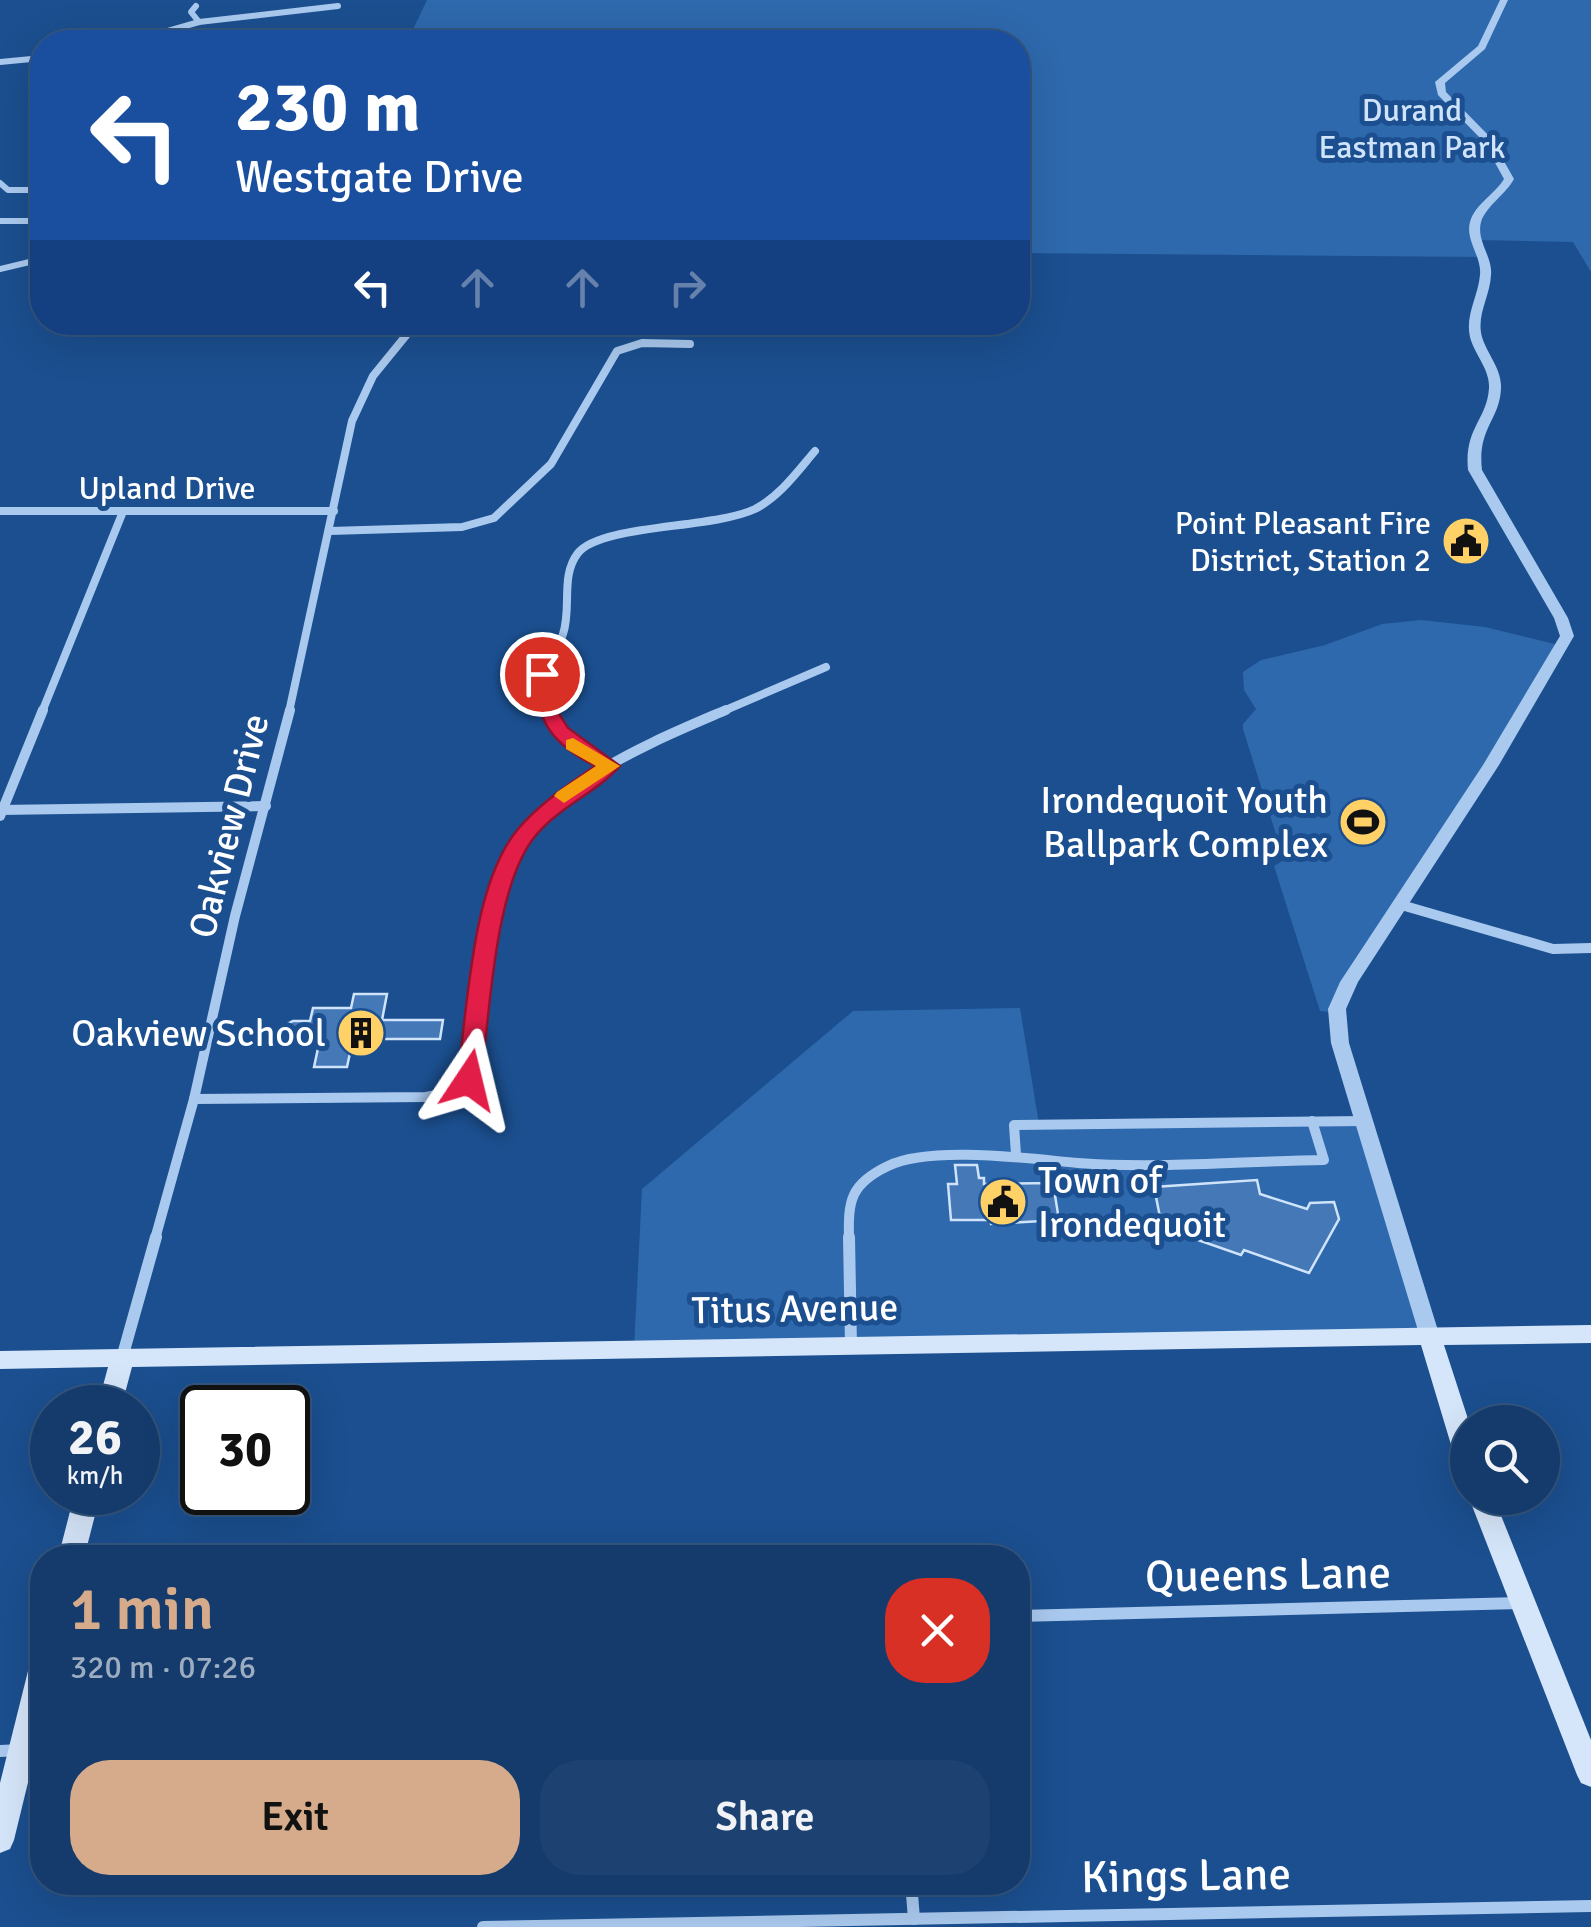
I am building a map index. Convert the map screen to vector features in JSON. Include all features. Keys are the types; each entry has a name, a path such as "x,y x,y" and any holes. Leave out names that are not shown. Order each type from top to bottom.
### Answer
{"main road":[{"name":"Titus Avenue","path":"0,1360 1591,1334"},
{"path":"1430,1336 1451,1405"},
{"path":"116,1385 122,1359"},
{"path":"74,1545 82,1515"},
{"path":"1487,1515 1591,1775"},
{"path":"0,1840 11,1750 30,1702"}],"street":[{"path":"1430,1336 1338,1035 1338,1009 1346,987 1568,636 1475,470 1471,448 1495,394 1495,383 1475,337 1474,316 1486,274 1474,226 1509,179 1487,140 1441,93 1440,82 1482,47 1504,0"},
{"path":"196,6 191,12 199,22"},
{"path":"171,30 199,22 338,6"},
{"path":"0,62 30,59"},
{"path":"0,183 8,190 30,190"},
{"path":"0,220 30,221"},
{"path":"0,269 30,262"},
{"name":"Oakview Drive","path":"122,1359 194,1098 234,916 266,806 352,421 365,390 405,335"},
{"path":"330,531 462,527 494,518 552,464 617,351 642,343 690,344"},
{"path":"610,766 570,742 552,720 542,696 542,674 564,633 574,558 587,545 612,536 711,521 757,507 778,493 815,451"},
{"name":"Upland Drive","path":"0,512 334,512"},
{"path":"122,514 1,812 266,806"},
{"path":"194,1098 438,1096 464,1086 472,1074 495,898 506,866 524,835 551,806 610,766 826,667"},
{"path":"1398,904 1553,948 1591,948"},
{"path":"851,1346 848,1202 860,1183 876,1171 912,1159 1016,1155 1080,1163 1324,1160 1312,1121"},
{"path":"1016,1155 1014,1124 1365,1121"},
{"name":"Queens Lane","path":"1030,1616 1520,1603"},
{"path":"912,1895 914,1919"},
{"name":"Kings Lane","path":"484,1927 1591,1906"}],"green space":[{"name":"Durand Eastman Park","path":"427,0 1591,0 1591,272 1573,242 1476,240 1482,257 1030,253 1030,30 413,30"},
{"name":"Irondequoit Youth Ballpark Complex","path":"1421,620 1485,627 1563,646 1337,1013 1320,1011 1274,866 1284,860 1243,729 1256,709 1244,690 1243,672 1261,660 1325,645 1382,624"},
{"path":"1020,1008 1039,1124 1364,1119 1430,1337 634,1349 642,1189 853,1011"}],"building":[{"name":"Oakview School","path":"354,994 387,994 382,1020 443,1020 440,1039 353,1039 347,1067 314,1067 320,1039 280,1039 283,1026 293,1021 310,1021 313,1008 351,1008"},
{"name":"Town of Irondequoit","path":"955,1165 977,1165 984,1184 1053,1183 1059,1220 991,1224 990,1220 951,1220 948,1184 957,1184"},
{"path":"1257,1180 1260,1194 1307,1209 1310,1203 1334,1202 1339,1219 1309,1273 1244,1250 1241,1255 1198,1240 1203,1231 1163,1232 1154,1187"}],"slow traffic":[{"path":"564,796 610,766 573,744"}],"place":[{"name":"Point Pleasant Fire District, Station 2","path":"1466,541"},
{"name":"Irondequoit Youth Ballpark Complex","path":"1363,822"},
{"name":"Oakview School","path":"361,1033"},
{"name":"Town of Irondequoit","path":"1003,1202"}],"route":[{"path":"469,1080 495,898 506,866 536,820 577,786 610,766 584,753 560,731 546,709 542,674"}]}
